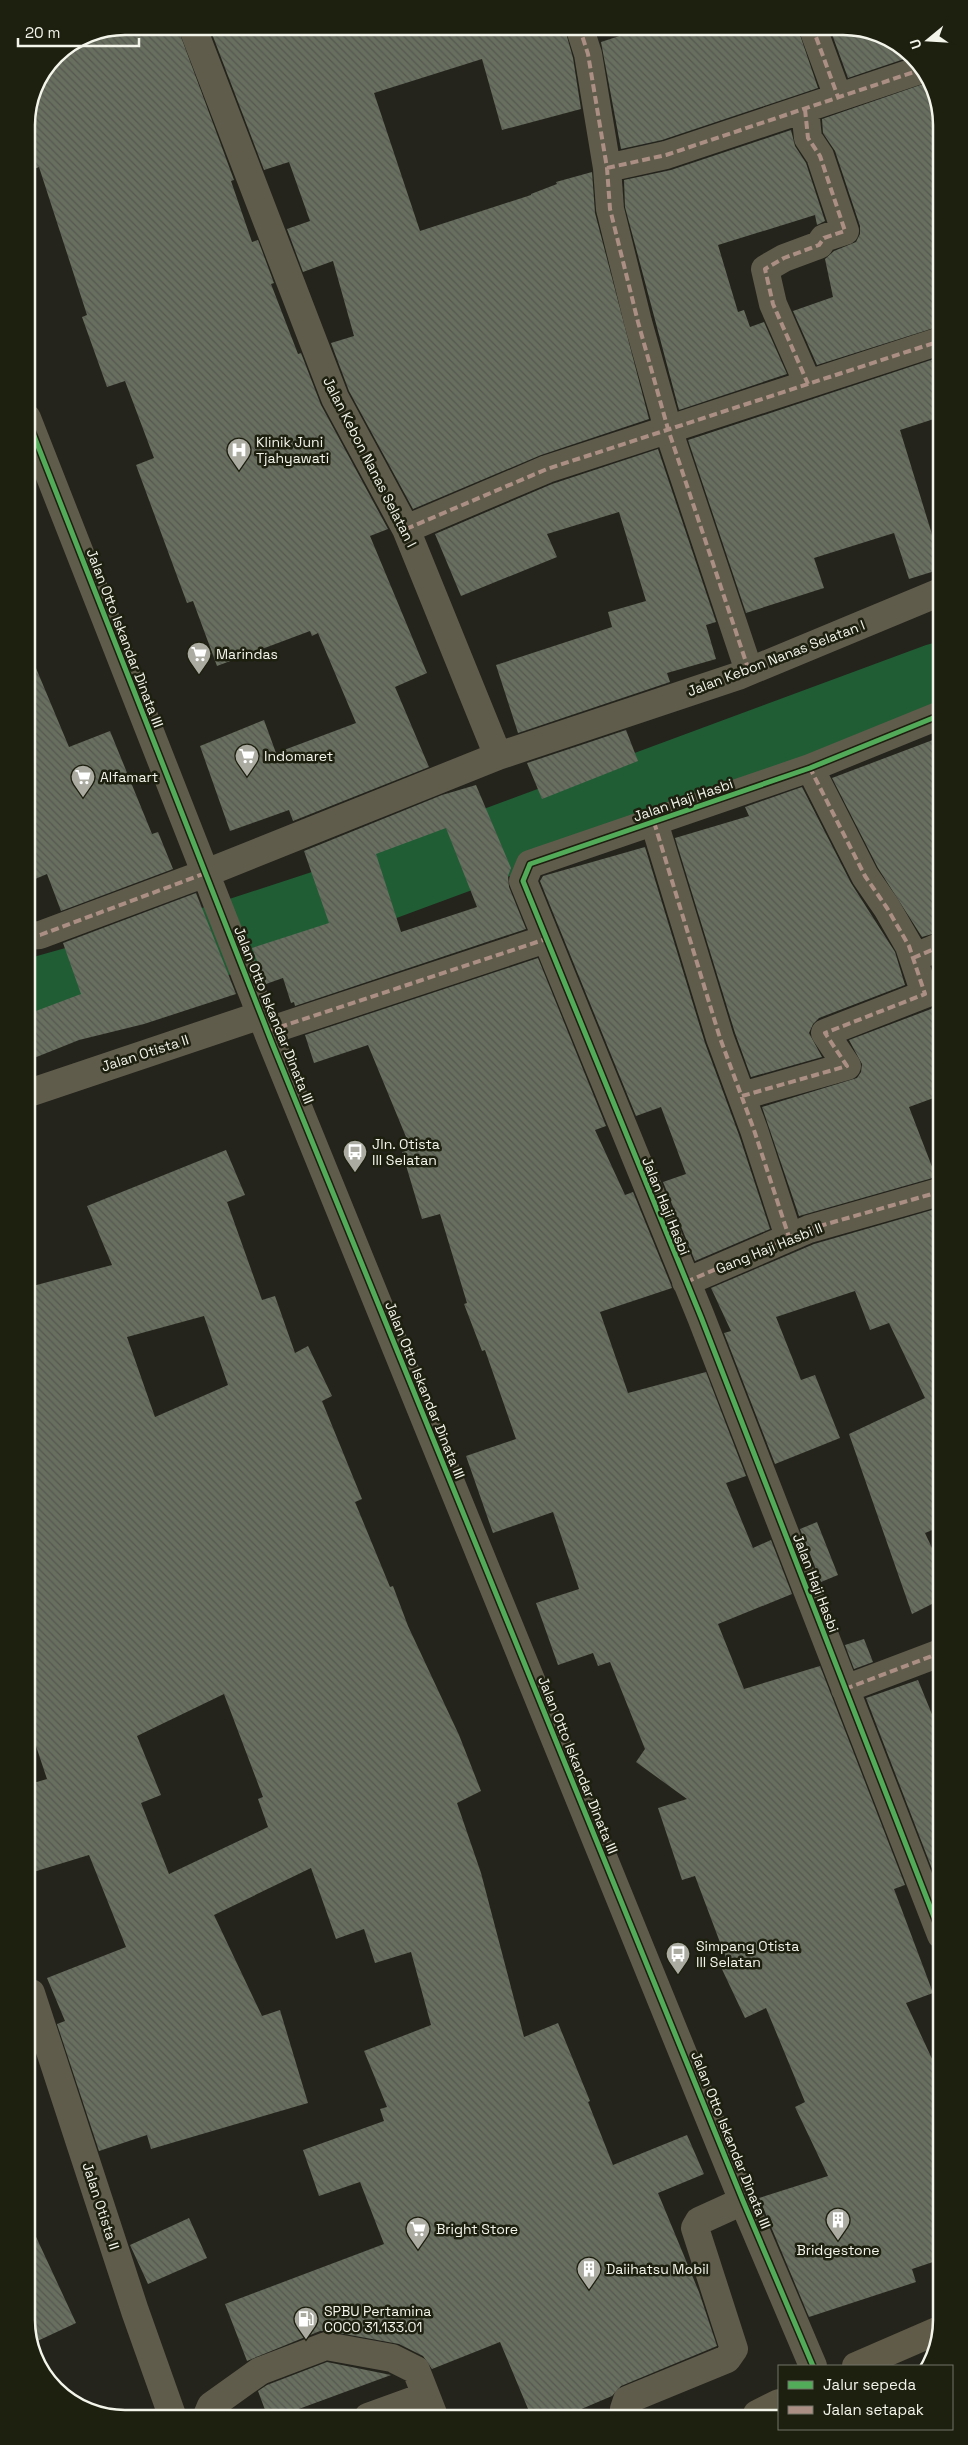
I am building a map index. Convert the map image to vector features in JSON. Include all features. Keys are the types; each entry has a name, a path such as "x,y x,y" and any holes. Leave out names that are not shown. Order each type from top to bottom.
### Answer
{"main road":[{"path":"858,2365 932,2333"},
{"path":"765,2410 778,2404"}],"street":[{"name":"Jalan Kebon Nanas Selatan I","path":"195,35 334,398 406,529 498,756"},
{"path":"582,35 588,54 606,168 610,209 668,429 750,671"},
{"path":"815,35 838,97"},
{"path":"606,168 666,154 915,72"},
{"path":"805,109 808,138 820,156 846,231 824,238 819,245 784,258 764,269 773,304 808,384"},
{"path":"406,529 547,468 933,343"},
{"name":"Jalan Otto Iskandar Dinata III","path":"35,438 264,1023 743,2201 813,2365"},
{"name":"Jalan Kebon Nanas Selatan I","path":"35,935 206,873 498,756 750,671 933,595"},
{"name":"Jalan Haji Hasbi","path":"933,718 810,768 530,864 522,881 686,1282 933,1915"},
{"path":"742,1096 847,1066 825,1033 925,994 913,958 895,921 865,876 810,768"},
{"path":"654,822 692,950 789,1238"},
{"name":"Jalan Otista II","path":"35,1091 546,938"},
{"path":"913,958 933,950"},
{"name":"Gang Haji Hasbi II","path":"686,1282 809,1229 933,1194"},
{"path":"844,1689 933,1656"},
{"name":"Jalan Otista II","path":"35,2005 135,2311 170,2410"},
{"path":"624,2410 627,2400 727,2358 734,2349 695,2228 699,2220 743,2201"},
{"path":"209,2410 211,2406 260,2371 326,2346 392,2358 416,2370 430,2406 407,2410"}],"building":[{"path":"125,35 180,35 234,180 231,181 252,242 258,240 274,283 271,284 298,354 301,353 321,405 388,529 370,536 427,673 395,687 429,767 293,821 289,810 230,831 200,746 264,720 276,753 356,723 318,633 312,636 310,631 217,666 193,601 187,603 136,465 154,458 125,381 107,387 82,317 87,315 39,167 35,169 35,119 38,102 44,85 61,61 80,47 107,37"},
{"path":"212,35 567,35 573,58 581,109 502,130 482,59 374,93 420,231 531,195 557,184 556,182 592,172 595,213 649,419 541,455 413,509 349,391 331,343 354,336 333,261 303,272 287,229 310,221 289,162 264,170"},
{"path":"622,35 800,35 818,88 662,140 621,149 601,42"},
{"path":"832,35 849,35 878,42 888,47 903,59 848,78"},
{"path":"924,85 930,102 933,125 933,328 817,365 793,311 833,297 825,259 834,251 856,242 860,234 860,226 835,151 823,133 822,119"},
{"path":"791,130 795,146 806,163 825,221 817,225 815,215 718,245 738,312 744,310 750,327 764,322 787,374 679,410 625,207 624,180 671,170"},
{"path":"933,359 933,419 900,430 933,538 933,572 909,579 894,533 814,558 824,588 746,613 688,440"},
{"path":"658,449 716,622 706,625 716,659 667,673 670,682 518,733 496,665 612,627 608,612 646,601 619,512 547,534 557,557 461,596 435,534 552,484"},
{"name":"Alfamart","path":"35,666 69,747 110,731 152,834 158,832 173,869 61,911 47,874 35,879"},
{"path":"626,730 638,761 542,799 527,763"},
{"path":"933,740 933,934 922,937 878,868 832,778"},
{"path":"476,785 511,868 508,876 509,887 526,929 295,1006 294,1002 291,1003 283,978 266,984 252,948 329,923 304,851 442,795","holes":["446,828 477,907 401,932 376,854"]},
{"path":"802,787 851,883 895,952 905,985 819,1018 813,1024 809,1033 822,1057 751,1077 735,1033 675,838 749,816 745,807"},
{"path":"645,847 705,1043 739,1135 770,1229 695,1261 663,1182 686,1174 661,1107 636,1116 540,881 543,876"},
{"path":"196,893 236,994 144,1024 79,1040 35,1058 35,1011 81,994 63,943"},
{"path":"538,958 606,1126 595,1130 625,1195 633,1192 672,1288 600,1312 628,1393 706,1372 746,1476 726,1483 753,1548 771,1540 792,1594 718,1624 744,1689 820,1666 905,1885 894,1889 933,1993 906,2003 933,2061 933,2262 912,2269 916,2282 809,2317 759,2198 828,2176 795,2107 805,2102 766,2008 745,2018 720,1965 727,1961 695,1876 682,1880 658,1808 687,1799 636,1762 645,1749 610,1662 598,1666 593,1653 558,1665 536,1603 579,1589 553,1512 493,1533 466,1456 516,1439 485,1350 482,1351 464,1304 467,1303 440,1214 422,1219 402,1152 411,1149 368,1045 314,1063 305,1035"},
{"path":"933,1007 933,1098 909,1107 933,1169 933,1178 799,1216 762,1107 857,1078 861,1072 862,1064 849,1040"},
{"path":"226,1150 245,1195 227,1202 262,1300 275,1296 295,1353 308,1346 332,1396 322,1401 362,1499 355,1502 390,1587 393,1586 408,1626 459,1735 481,1791 457,1803 481,1873 524,2037 558,2023 590,2101 588,2102 613,2165 687,2135 704,2174 658,2193 699,2292 717,2346 621,2386 612,2396 579,2410 528,2410 500,2342 432,2369 423,2356 399,2344 320,2331 247,2361 225,2304 384,2244 360,2182 319,2196 303,2150 384,2121 380,2109 387,2107 364,2051 431,2025 411,1952 375,1963 364,1929 336,1939 311,1868 214,1915 262,2016 280,2010 308,2103 151,2149 147,2135 99,2151 57,2024 65,2021 47,1978 126,1947 89,1855 35,1871 35,1783 47,1779 35,1743 35,1285 112,1265 87,1206","holes":["204,1316 228,1385 155,1417 127,1337","224,1694 263,1797 258,1799 268,1827 169,1874 141,1803 161,1795 137,1736"]},
{"path":"933,1210 933,1530 925,1533 933,1550 933,1604 912,1614 849,1434 925,1398 889,1323 870,1330 855,1291 776,1317 801,1380 815,1375 840,1438 775,1464 724,1333 731,1331 711,1288 814,1244"},
{"path":"817,1522 838,1575 821,1582 800,1529"},
{"path":"864,1639 873,1662 854,1669 845,1645"},
{"path":"918,1680 933,1717 933,1871 866,1698"},
{"path":"189,2218 207,2258 148,2284 130,2245"},
{"path":"35,2235 76,2323 38,2341 35,2326"},
{"path":"327,2362 391,2375 296,2410 265,2410 258,2391 267,2385"}],"waterway":[{"path":"35,994 174,955 336,902 933,681"}],"marked path":[{"path":"582,35 588,54 607,168 610,209 638,322 668,429 749,671"},
{"path":"815,35 838,97"},
{"path":"607,168 666,155 915,72"},
{"path":"805,109 808,138 820,156 845,231 824,238 819,245 784,258 765,269 773,304 808,384"},
{"path":"406,529 547,469 933,343"},
{"path":"742,1096 847,1066 825,1033 925,994 909,946 887,908 865,876 810,768"},
{"path":"654,822 720,1038 754,1130 789,1237"},
{"path":"35,935 206,873"},
{"path":"268,1031 546,939"},
{"path":"913,958 933,950"},
{"path":"686,1282 809,1229 933,1194"},
{"path":"845,1689 933,1656"}],"cycle path":[{"path":"35,438 272,1043 743,2201 813,2365"},
{"path":"933,718 810,768 530,864 523,881 701,1317 933,1914"}],"place":[{"name":"Klinik Juni Tjahyawati","path":"239,471"},
{"name":"Marindas","path":"199,675"},
{"name":"Indomaret","path":"247,777"},
{"name":"Alfamart","path":"83,798"},
{"name":"Jln. Otista III Selatan","path":"355,1173"},
{"name":"Simpang Otista III Selatan","path":"678,1975"},
{"name":"Bridgestone","path":"838,2241"},
{"name":"Bright Store","path":"418,2250"},
{"name":"Daiihatsu Mobil","path":"589,2290"},
{"name":"SPBU Pertamina COCO 31.133.01","path":"306,2340"}]}
